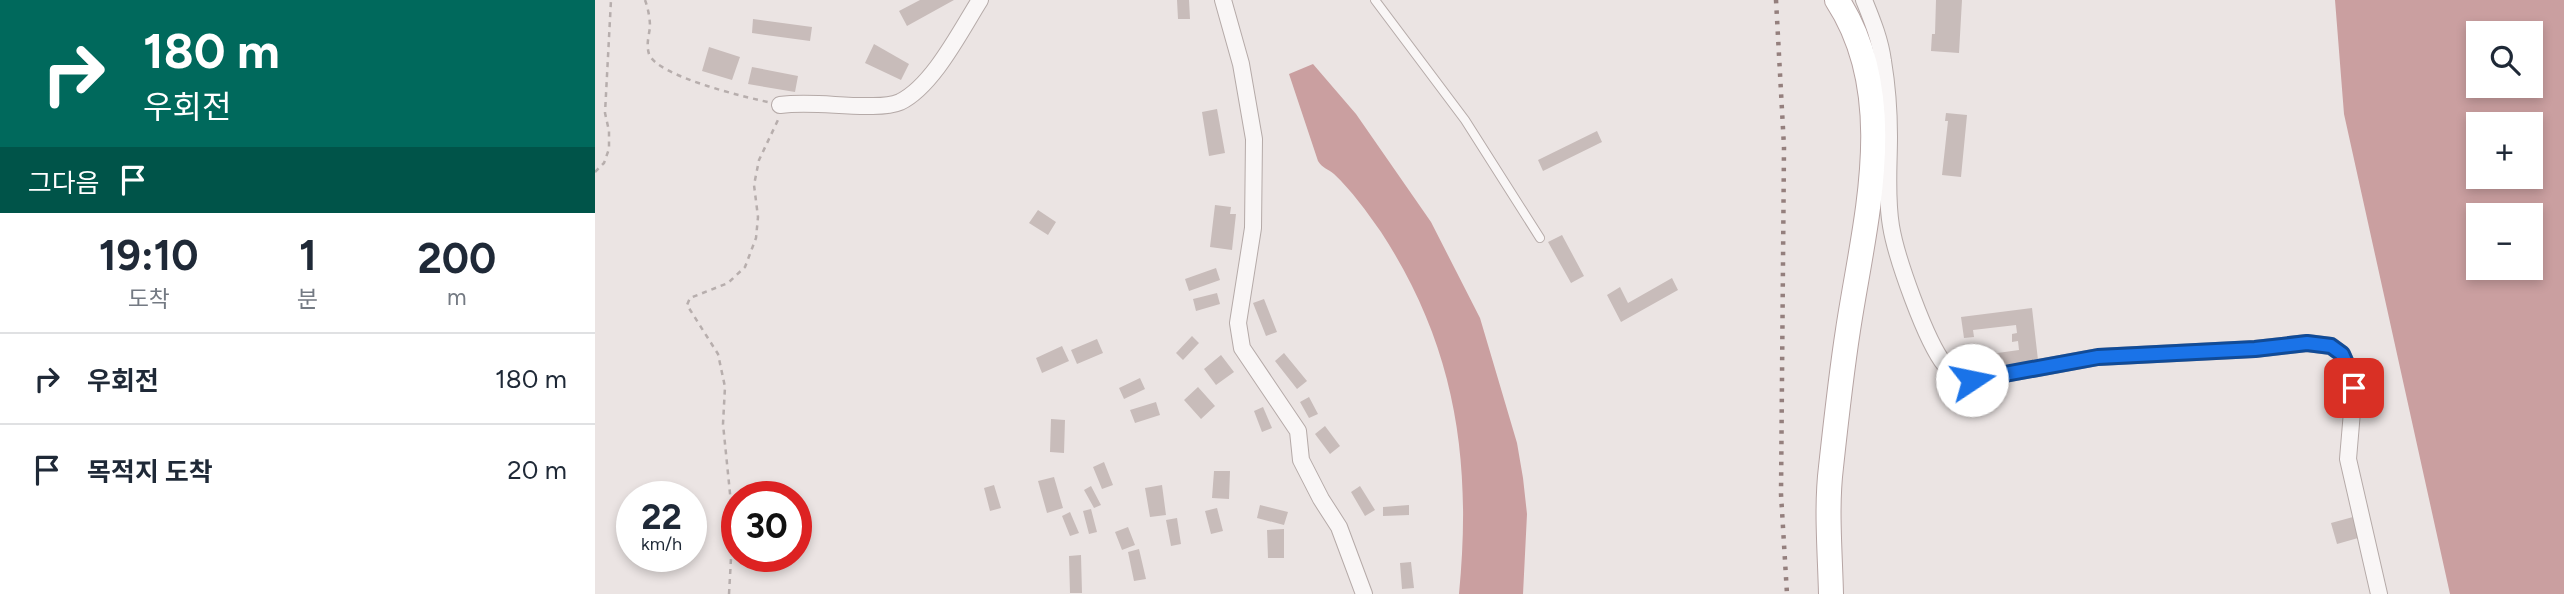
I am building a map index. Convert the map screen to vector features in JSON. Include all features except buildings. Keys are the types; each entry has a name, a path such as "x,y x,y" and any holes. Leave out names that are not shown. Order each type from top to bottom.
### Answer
{"main road":[{"path":"1831,594 1830,472 1847,332 1874,153 1870,42 1837,0"}],"street":[{"path":"780,105 795,103 873,106 898,103 917,90 940,63 980,0"},
{"path":"1223,0 1241,64 1254,139 1252,228 1238,323 1242,348 1298,431 1301,460 1339,527 1364,594"},
{"path":"1864,0 1889,134 1887,193 1891,229 1926,331 1945,366 1959,378 1972,380 2098,357 2255,349 2307,343 2331,346 2342,354 2354,388 2349,459 2379,594"}],"lane":[{"path":"1375,0 1465,120 1540,238"}],"path":[{"path":"595,172 604,163 609,149 610,131 605,113 611,0"},
{"path":"645,0 650,23 647,42 653,60 679,76 738,96 780,105 777,121 759,160 754,185 758,217 756,238 745,267 728,283 690,298 687,305 717,354 725,387 723,424 733,523 729,594"}],"shaded area":[{"path":"2335,0 2564,0 2564,594 2450,594 2344,114"},
{"path":"1313,64 1356,114 1431,222 1480,318 1517,443 1523,478 1527,514 1523,594 1459,594 1463,497 1460,451 1442,362 1427,318 1381,232 1347,187 1318,161 1289,74"}],"railway":[{"path":"1776,0 1784,147 1781,494 1787,594"}],"route":[{"path":"1972,380 2098,357 2255,349 2307,343 2331,346 2342,354 2354,388"}]}
